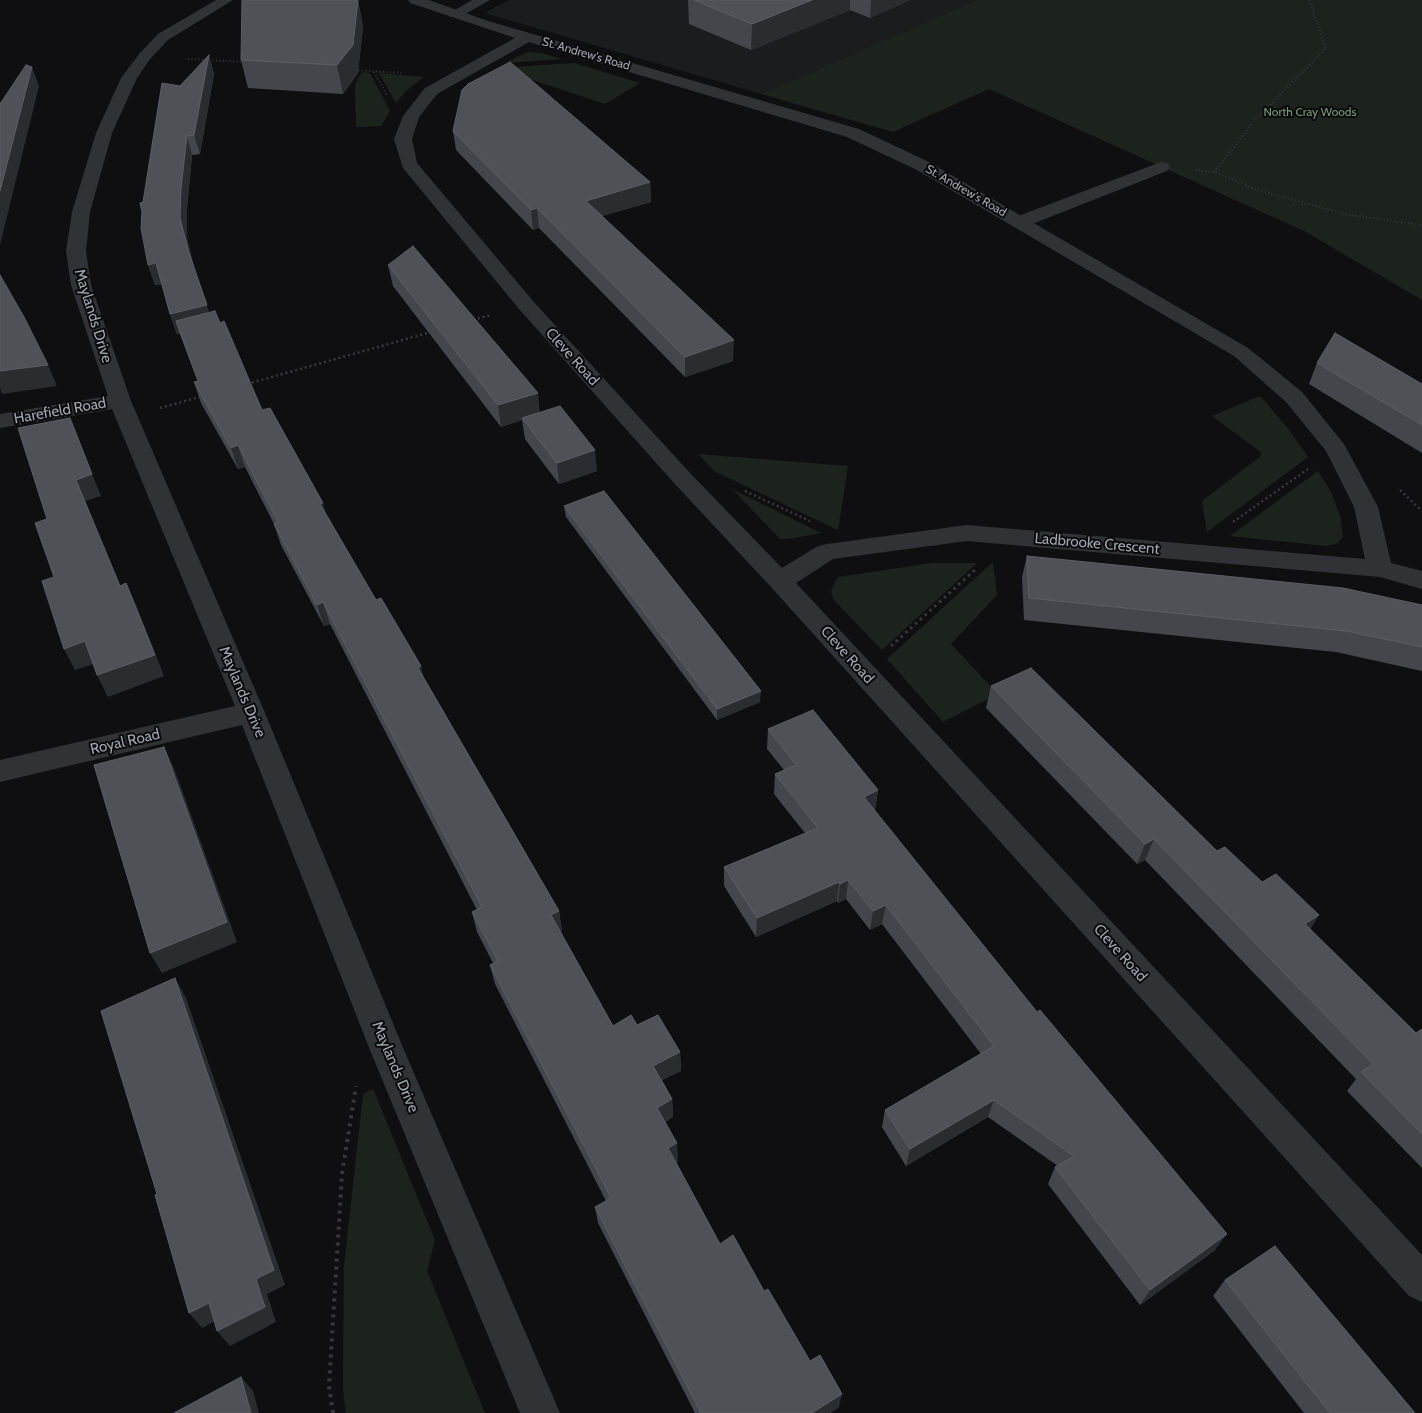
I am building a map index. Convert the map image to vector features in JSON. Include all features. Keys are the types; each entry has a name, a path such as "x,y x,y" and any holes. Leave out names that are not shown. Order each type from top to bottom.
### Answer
{"street":[{"name":"Maylands Drive","path":"226,0 163,37 145,56 129,78 104,133 81,212 76,252 81,285 123,409 251,713 387,1050 540,1413"},
{"name":"St. Andrew's Road","path":"415,0 449,8 528,37 853,133 923,166 1242,352 1294,397 1336,449 1366,507 1380,569"},
{"path":"449,8 483,0"},
{"name":"Cleve Road","path":"528,37 453,76 430,91 410,116 403,139 409,164 526,306 1422,1283"},
{"path":"1020,222 1161,167"},
{"name":"Harefield Road","path":"0,421 123,409"},
{"name":"Ladbrooke Crescent","path":"780,582 827,552 967,533 1380,569 1422,580"},
{"name":"Royal Road","path":"0,771 251,713"}],"path":[{"path":"1214,172 1257,118 1326,48 1309,0"},
{"path":"145,56 244,62"},
{"path":"354,70 453,76"},
{"path":"1161,167 1214,172 1258,190 1345,214 1422,225"},
{"path":"470,321 526,306"},
{"path":"241,385 432,332"},
{"path":"123,409 203,396"},
{"path":"1190,552 1336,449"},
{"path":"682,478 712,475 864,547"},
{"path":"863,672 1010,537"},
{"path":"333,1413 329,1386 342,1174 356,1084 387,1050"}],"shaded area":[{"path":"509,0 976,0 761,94 485,13"}],"green space":[{"name":"North Cray Woods","path":"976,0 1422,0 1422,300 1306,232 989,89 893,132 761,94"},
{"path":"527,52 541,53 562,59 506,63"},
{"path":"574,63 640,83 605,104 497,68"},
{"path":"362,72 370,73 390,111 381,126 356,127 355,84"},
{"path":"379,73 424,77 407,90 396,103"},
{"path":"1260,396 1287,427 1308,457 1207,532 1202,501 1261,456 1261,452 1212,416"},
{"path":"698,454 848,466 838,530 714,471"},
{"path":"1318,471 1331,492 1340,516 1343,537 1338,543 1326,546 1230,536"},
{"path":"732,489 821,533 780,539"},
{"path":"993,562 997,595 951,644 998,694 943,722 887,659"},
{"path":"932,563 977,563 882,650 834,600 831,591 838,577"},
{"path":"373,1089 435,1240 427,1271 485,1413 346,1413 343,1391 344,1266 363,1094"}],"building":[{"path":"242,0 358,0 353,45 337,65 241,60"},
{"path":"694,0 812,0 752,24"},
{"path":"209,55 194,135 187,136 181,188 180,218 189,253 207,305 170,314 156,263 148,265 141,228 142,212 140,203 143,202 162,83 180,86"},
{"path":"510,62 650,182 586,201 734,340 685,357 537,208 531,210 453,131 462,90 468,84"},
{"path":"26,65 32,67 0,191 0,104"},
{"path":"413,246 538,393 498,405 388,265"},
{"path":"0,275 24,317 48,365 0,371"},
{"path":"215,311 220,323 224,321 262,410 270,408 323,503 320,504 376,600 381,598 421,666 418,668 559,911 551,915 613,1026 631,1015 637,1025 658,1015 680,1052 653,1066 672,1099 657,1108 677,1143 668,1148 720,1244 733,1235 764,1291 768,1289 810,1361 820,1355 842,1394 812,1413 701,1413 595,1207 611,1198 490,965 498,961 472,912 482,907 323,602 317,605 274,524 278,522 238,445 231,448 194,382 198,381 176,321"},
{"path":"1335,333 1422,384 1422,425 1317,363"},
{"path":"560,406 595,450 557,463 522,418"},
{"path":"70,418 92,474 76,480 120,586 126,583 155,655 97,675 85,641 64,649 42,581 54,577 35,523 47,519 18,428"},
{"path":"604,491 761,691 717,709 564,506"},
{"path":"1027,556 1343,588 1422,605 1422,647 1346,631 1029,598"},
{"path":"1031,668 1217,851 1225,847 1262,882 1276,874 1319,915 1305,924 1416,1033 1422,1029 1422,1134 1361,1072 1373,1064 1154,839 1145,844 991,686"},
{"path":"813,710 878,790 864,797 1037,1012 1040,1010 1227,1234 1150,1290 1055,1167 1074,1156 994,1100 910,1149 885,1110 994,1046 886,905 873,911 848,880 840,884 839,882 757,918 724,867 818,828 775,774 796,765 768,729"},
{"path":"164,747 227,922 150,953 94,765"},
{"path":"175,978 274,1270 256,1279 265,1307 217,1331 209,1303 189,1313 155,1195 157,1194 101,1011"},
{"path":"1275,1246 1415,1413 1330,1413 1225,1280"},
{"path":"241,1377 251,1413 174,1413"}]}
